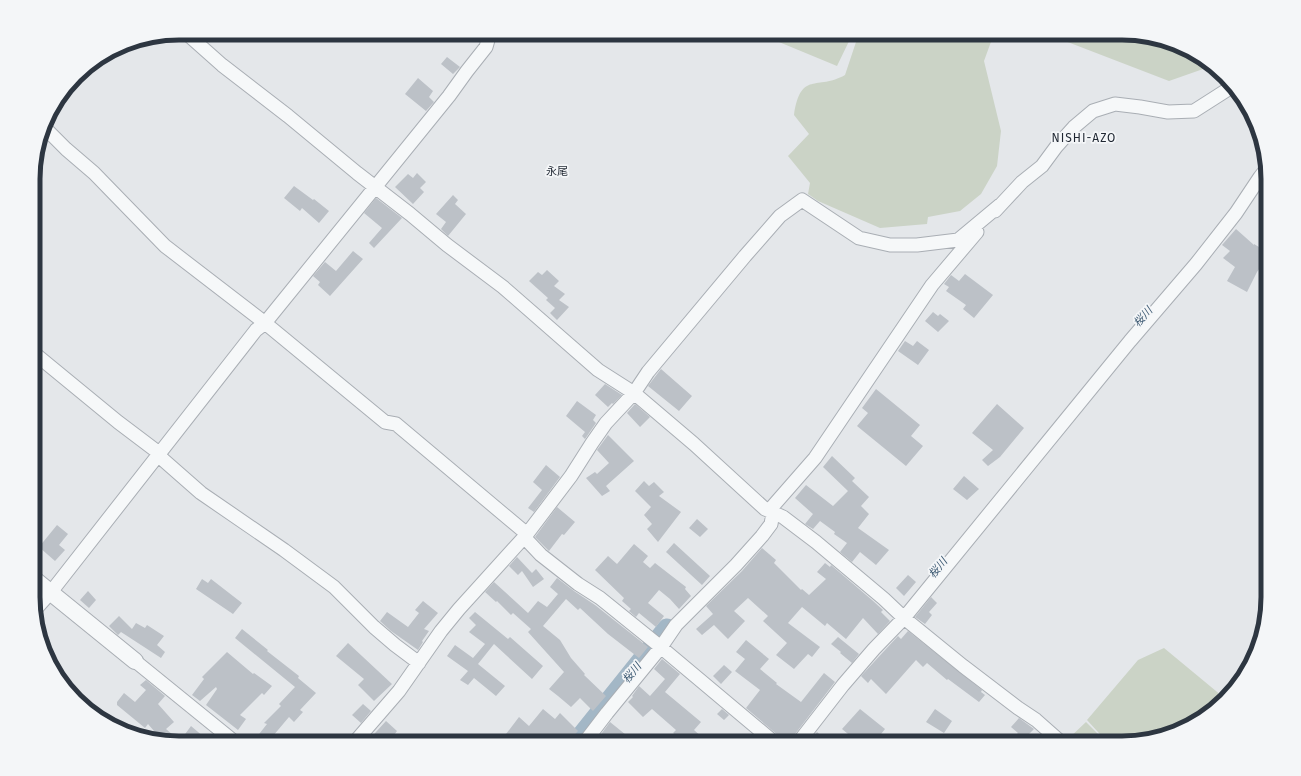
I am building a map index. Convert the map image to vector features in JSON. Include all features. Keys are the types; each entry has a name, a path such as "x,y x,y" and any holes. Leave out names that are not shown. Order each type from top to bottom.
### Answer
{"street":[{"path":"194,40 222,65 288,116 447,245 503,287 598,370 634,393 694,444 772,516 783,517 816,542 884,599 901,616 963,666 1036,720 1055,736"},
{"path":"40,603 256,330 265,323 449,96 486,47 488,40"},
{"path":"589,736 657,644 736,565 762,536 772,516 773,506 815,458 932,285 1000,205 1022,182 1042,166 1056,147 1074,127 1093,111 1115,104 1168,112 1194,111 1228,89"},
{"path":"48,131 94,173 165,246 265,323 384,422 396,424 525,535 542,555 578,584 600,598 767,736"},
{"path":"803,736 843,685 1196,264 1236,213 1261,176"},
{"path":"360,736 399,691 458,609 525,535 571,476 606,423 634,393 653,366 780,216 802,200 859,238 890,245 917,246 958,240 1000,205"},
{"path":"40,358 118,422 159,453 160,457 201,493 284,550 334,587 374,627 419,663"},
{"path":"40,584 227,736"}],"shaded area":[{"path":"774,40 850,40 837,66"},
{"path":"857,40 992,40 984,61 1001,131 997,166 981,194 960,211 928,217 927,224 880,228 818,201 808,194 810,183 788,156 809,134 794,115 797,101 801,92 806,87 845,75"},
{"path":"1064,40 1140,41 1175,51 1206,68 1169,81"},
{"path":"1164,648 1220,695 1199,713 1167,729 1131,736 1102,736 1087,720 1138,660"},
{"path":"1086,722 1100,736 1071,736"}],"building":[{"path":"447,57 460,67 453,74 441,64"},
{"path":"418,78 433,91 429,97 434,102 426,111 405,94"},
{"path":"417,173 426,182 420,188 424,192 413,204 395,187 408,174 413,178"},
{"path":"294,186 329,211 319,223 302,208 300,211 284,198"},
{"path":"453,195 458,200 455,204 466,214 448,236 441,229 446,222 436,214"},
{"path":"376,198 402,218 374,248 369,243 382,228 364,213"},
{"path":"1236,229 1254,245 1259,247 1261,244 1261,267 1247,292 1227,281 1235,267 1223,258 1230,251 1222,245"},
{"path":"353,251 363,259 330,296 318,285 320,282 313,276 325,262 336,271"},
{"path":"547,270 559,281 554,286 565,294 559,300 569,307 557,320 550,313 555,308 546,300 548,298 529,281 538,272 542,275"},
{"path":"965,274 993,295 974,318 963,309 966,305 946,291 949,287 944,284 951,275 959,281"},
{"path":"933,312 938,316 940,314 949,321 938,332 925,321"},
{"path":"905,341 913,346 917,341 929,350 918,365 898,351"},
{"path":"661,369 692,396 679,411 648,386"},
{"path":"605,384 622,395 608,407 595,395"},
{"path":"876,389 920,425 911,436 923,446 906,466 857,426 868,413 862,408"},
{"path":"577,401 596,415 593,420 596,423 585,439 582,436 585,432 566,416"},
{"path":"635,404 650,417 640,427 627,413"},
{"path":"997,404 1024,428 1000,457 988,466 982,460 993,450 972,433"},
{"path":"608,435 634,461 606,486 610,491 602,496 586,478 595,472 597,474 609,463 597,450"},
{"path":"832,456 855,478 852,481 869,497 861,506 869,514 858,528 889,550 876,565 860,552 852,562 840,552 847,543 834,534 835,532 820,521 813,529 805,524 813,514 795,498 806,485 833,506 848,491 823,467"},
{"path":"546,465 560,477 534,512 528,508 542,490 533,482"},
{"path":"964,476 979,489 967,500 953,489"},
{"path":"644,481 649,486 654,482 664,492 659,496 681,512 658,542 647,529 652,524 644,515 651,507 635,491"},
{"path":"557,507 575,522 564,535 562,534 549,551 535,537"},
{"path":"697,519 708,529 700,537 689,528"},
{"path":"57,525 68,534 59,545 65,550 55,561 40,548 40,546"},
{"path":"674,543 710,576 702,585 666,552"},
{"path":"634,544 648,556 643,562 650,568 655,563 686,587 685,589 691,596 679,609 659,590 648,603 664,616 656,627 639,613 636,617 629,611 631,609 622,601 624,598 595,570 608,556 617,564"},
{"path":"762,548 776,560 774,563 801,590 802,589 809,595 826,579 817,572 825,563 830,567 831,565 883,610 881,612 890,621 878,634 863,618 846,639 827,623 825,626 802,607 788,623 820,647 812,657 808,654 794,669 776,655 787,643 763,621 768,616 748,598 734,611 745,621 728,639 714,625 702,635 696,629 713,614 706,606 742,571"},
{"path":"517,557 532,573 536,569 544,579 533,587 522,571 518,575 509,566"},
{"path":"908,575 916,582 904,596 896,588"},
{"path":"557,578 595,605 648,647 639,658 608,634 580,608 578,610 566,599 543,626 560,640 571,658 585,674 584,675 606,696 593,711 580,698 571,707 549,689 564,672 528,632 531,629 513,613 511,615 497,601 496,602 485,592 494,582 528,613 538,601 547,607 558,594 550,587"},
{"path":"202,579 208,583 211,579 242,603 233,614 196,589"},
{"path":"88,591 96,600 89,608 80,600"},
{"path":"931,597 937,603 929,612 932,615 925,624 915,617"},
{"path":"423,601 438,613 424,629 429,631 418,650 391,631 380,621 387,612 408,627 419,613 415,610"},
{"path":"475,612 508,639 510,637 543,666 532,679 494,644 478,664 505,686 496,696 474,678 468,685 460,680 468,671 447,656 455,645 473,658 485,644 469,632 476,625 469,618"},
{"path":"119,616 132,629 136,623 145,628 147,625 164,636 157,645 165,652 161,658 121,632 118,635 109,626"},
{"path":"242,629 299,676 298,678 316,693 300,710 303,712 294,722 289,717 273,736 258,736 267,724 264,723 281,706 279,704 295,687 235,638"},
{"path":"908,631 982,690 981,692 985,695 979,702 948,679 947,680 927,663 923,667 916,660 886,694 871,679 868,683 861,676 898,636 901,639"},
{"path":"838,637 859,654 852,663 831,644"},
{"path":"746,640 769,659 760,669 777,683 776,684 801,702 824,673 835,682 794,736 779,736 746,708 760,690 735,671 745,659 736,652"},
{"path":"348,643 392,684 374,701 358,685 364,679 336,656"},
{"path":"227,652 253,674 254,673 272,686 264,695 262,693 240,715 246,719 238,730 206,705 217,689 216,687 200,701 192,695 204,679 202,677"},
{"path":"662,659 680,674 665,692 701,722 694,730 701,736 677,736 673,733 676,730 652,709 643,717 628,702 633,697 632,696 639,686 650,696 665,679 654,669"},
{"path":"724,665 732,672 721,684 713,676"},
{"path":"146,680 165,696 158,704 174,722 166,729 174,736 157,734 148,724 145,728 117,705 117,702 124,693 135,702 146,690 140,685"},
{"path":"363,704 371,711 361,723 352,715"},
{"path":"543,709 555,719 560,713 578,731 573,736 534,736 531,734 529,736 508,736 506,734 519,717 529,726"},
{"path":"722,709 729,715 724,720 717,714"},
{"path":"860,709 885,729 880,736 850,736 842,729"},
{"path":"935,709 952,721 944,733 926,722"},
{"path":"1019,718 1034,729 1027,736 1017,736 1016,735 1018,733 1011,727"},
{"path":"386,721 397,731 393,736 372,736"},
{"path":"610,722 627,736 600,736"},
{"path":"191,726 203,736 184,736"},
{"path":"817,732 821,736 814,736"}],"waterway":[{"name":"桜川","path":"581,736 667,628"}],"district":[{"name":"NISHI-AZO","path":"1084,138"},
{"name":"永尾","path":"557,171"}]}
